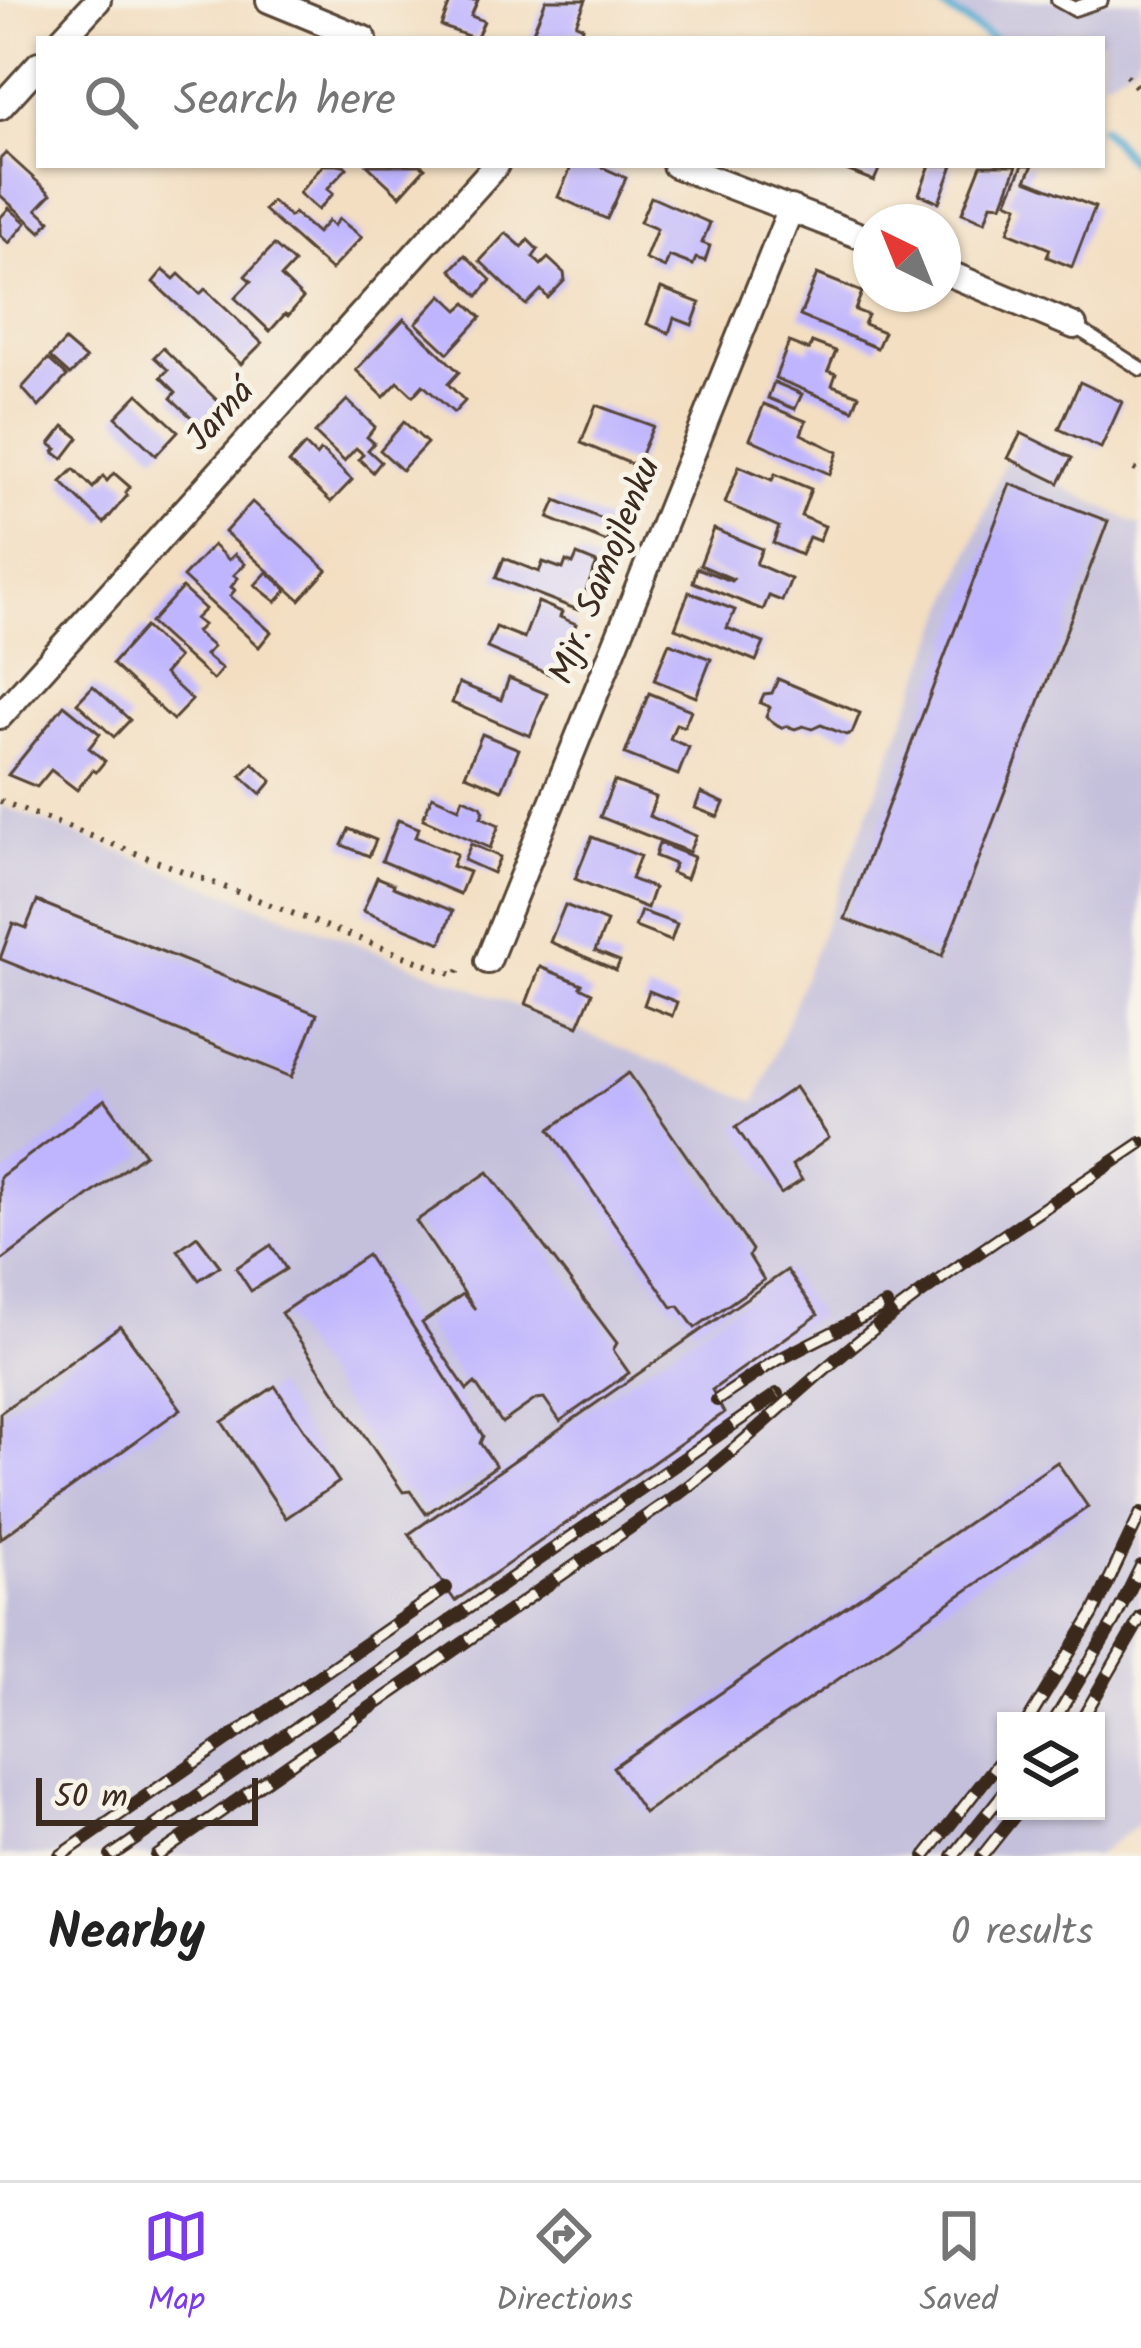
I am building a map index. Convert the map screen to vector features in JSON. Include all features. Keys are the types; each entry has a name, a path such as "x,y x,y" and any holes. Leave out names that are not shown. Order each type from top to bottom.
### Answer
{"street":[{"path":"65,36 98,0"},
{"path":"269,0 357,36"},
{"path":"0,107 36,67"},
{"name":"Jarná","path":"0,716 493,168"},
{"path":"683,168 853,234"},
{"name":"Mjr. Samojlenku","path":"477,957 791,208"},
{"path":"961,279 1074,326"}],"lane":[{"path":"1058,0 1073,9 1101,0"},
{"path":"1074,326 1141,370"}],"path":[{"path":"1126,74 1141,92"},
{"path":"0,801 457,976 477,957"}],"shaded area":[{"path":"933,0 1141,0 1141,47 1135,62 1111,78 1105,79 1105,36 988,36"},
{"path":"1006,458 1141,526 1141,1822 1096,1856 0,1856 0,805 756,1102"}],"building":[{"path":"451,0 478,0 471,16 484,21 477,36 441,26"},
{"path":"546,0 586,0 576,24 583,27 580,35 531,36"},
{"path":"6,153 51,194 37,209 50,221 41,232 0,195 0,159"},
{"path":"320,168 347,168 327,189 333,194 318,210 299,193"},
{"path":"370,168 425,168 400,196"},
{"path":"571,168 604,168 626,178 607,219 558,197"},
{"path":"842,168 880,168 874,181"},
{"path":"929,168 952,168 939,202 919,194"},
{"path":"980,168 1016,168 1002,205 991,204 985,222 962,213"},
{"path":"1022,168 1032,168 1026,180 1095,207 1072,267 1047,257 1050,249 1008,232 1018,206 1007,201"},
{"path":"651,197 710,223 702,243 710,246 705,261 696,258 693,265 669,256 665,268 645,259 657,229 640,222"},
{"path":"272,201 317,233 328,221 333,226 339,219 362,237 331,270 264,210"},
{"path":"9,208 26,223 9,243 0,235 0,218"},
{"path":"506,233 522,247 528,240 538,250 533,257 541,265 548,258 564,273 565,280 548,298 541,290 526,305 480,261"},
{"path":"274,245 294,263 281,277 303,298 270,331 235,298 251,281 245,276"},
{"path":"465,255 491,280 478,296 451,270"},
{"path":"163,270 174,279 179,274 200,294 205,289 262,343 241,364 153,282"},
{"path":"817,274 853,288 853,312 868,315 864,324 884,332 877,348 800,316"},
{"path":"661,288 700,303 692,325 674,318 669,333 647,324"},
{"path":"442,295 458,310 466,303 481,317 448,353 416,323"},
{"path":"404,319 459,372 448,384 465,401 454,413 423,385 413,396 398,382 384,397 356,370"},
{"path":"65,341 86,359 70,375 50,357"},
{"path":"789,342 809,350 812,342 836,351 828,371 836,374 832,385 859,395 853,410 775,378"},
{"path":"163,348 223,406 203,428 171,398 176,392 161,377 168,370 154,357"},
{"path":"48,359 67,376 39,407 22,388"},
{"path":"774,382 802,394 795,409 768,398"},
{"path":"1080,382 1122,402 1101,448 1059,429"},
{"path":"138,394 178,431 156,455 116,417"},
{"path":"347,400 375,427 367,437 374,443 368,450 381,462 373,472 359,459 363,454 356,448 344,461 315,433"},
{"path":"764,404 806,421 801,434 838,452 830,474 750,439"},
{"path":"596,405 653,426 636,466 581,443"},
{"path":"404,422 427,443 402,470 380,450"},
{"path":"64,426 79,438 63,459 50,444"},
{"path":"1021,433 1072,458 1059,483 1008,458"},
{"path":"305,445 316,456 324,453 352,480 331,502 289,463"},
{"path":"739,466 811,489 801,516 825,526 819,541 809,537 801,555 773,543 779,527 725,503"},
{"path":"74,469 93,488 103,476 107,481 114,473 130,487 104,523 61,482"},
{"path":"1010,484 1108,521 942,956 845,919"},
{"path":"556,500 615,524 607,542 548,518"},
{"path":"252,502 327,570 300,600 225,532"},
{"path":"714,529 762,549 756,564 791,579 782,601 769,596 763,610 693,582 697,568 733,579 700,565"},
{"path":"213,545 229,560 235,554 245,564 234,575 238,578 230,596 271,632 259,647 183,577"},
{"path":"577,555 597,563 578,610 496,578 504,558 539,572 543,562 563,569"},
{"path":"267,572 287,590 276,602 255,585"},
{"path":"182,588 205,609 195,619 203,625 196,632 213,647 205,655 222,669 213,680 150,623"},
{"path":"689,592 735,610 727,628 764,643 756,661 675,628"},
{"path":"538,602 576,624 554,676 487,648 496,627 524,638"},
{"path":"145,627 178,658 164,674 192,700 173,720 112,664"},
{"path":"669,643 711,659 696,697 654,680"},
{"path":"509,678 547,694 530,736 452,703 459,683 501,700"},
{"path":"778,679 860,713 852,733 821,725 782,728 766,717 770,707 760,703"},
{"path":"93,686 130,720 114,737 77,703"},
{"path":"649,693 691,710 684,727 676,724 670,739 689,747 678,775 625,754"},
{"path":"64,705 100,734 89,748 105,761 77,790 51,770 37,787 8,775"},
{"path":"482,734 519,749 502,790 465,775"},
{"path":"253,763 272,781 261,794 241,776"},
{"path":"614,781 656,797 649,816 696,836 689,852 600,817"},
{"path":"701,793 724,803 718,817 695,808"},
{"path":"432,796 459,808 463,798 481,806 481,817 499,825 490,848 423,819"},
{"path":"398,820 419,828 415,837 457,854 452,866 469,872 460,894 382,861"},
{"path":"349,829 376,840 369,856 342,845"},
{"path":"592,837 640,856 631,879 654,888 647,908 575,879"},
{"path":"659,843 694,857 686,879 671,873 675,864 655,856"},
{"path":"471,844 500,857 493,873 464,860"},
{"path":"377,877 453,911 441,943 363,911"},
{"path":"37,901 317,1014 292,1077 0,959 13,923 26,928"},
{"path":"565,905 607,922 595,951 620,961 616,970 550,942"},
{"path":"641,911 677,924 671,941 635,927"},
{"path":"540,967 592,993 578,1026 526,1004"},
{"path":"649,991 677,1002 672,1016 644,1005"},
{"path":"629,1073 752,1250 749,1256 764,1280 695,1328 679,1306 672,1307 550,1129"},
{"path":"795,1087 829,1138 792,1165 802,1180 781,1194 736,1127"},
{"path":"105,1099 145,1154 0,1262 0,1177"},
{"path":"488,1172 617,1343 613,1350 629,1373 560,1421 544,1398 502,1423 475,1383 467,1390 422,1323 463,1294 475,1309 416,1221"},
{"path":"197,1236 220,1266 199,1280 178,1250"},
{"path":"271,1245 286,1269 251,1291 236,1268"},
{"path":"367,1255 483,1436 480,1443 496,1466 426,1514 410,1491 403,1492 281,1313"},
{"path":"787,1270 818,1315 712,1390 724,1413 455,1601 409,1534"},
{"path":"120,1326 181,1409 0,1539 0,1413"},
{"path":"275,1386 339,1482 286,1518 222,1422"},
{"path":"1057,1462 1088,1507 644,1813 613,1767"}],"waterway":[{"path":"933,0 988,36"},
{"path":"1105,131 1141,172"}],"railway":[{"path":"157,1856 678,1494 895,1313 1141,1143"},
{"path":"717,1400 772,1363 886,1305"},
{"path":"111,1856 777,1394"},
{"path":"1033,1712 1093,1614 1141,1513"},
{"path":"1059,1712 1141,1566"},
{"path":"60,1856 446,1588"},
{"path":"1086,1712 1141,1617"},
{"path":"925,1856 997,1764"},
{"path":"953,1856 997,1801"},
{"path":"982,1856 1011,1820"}]}
